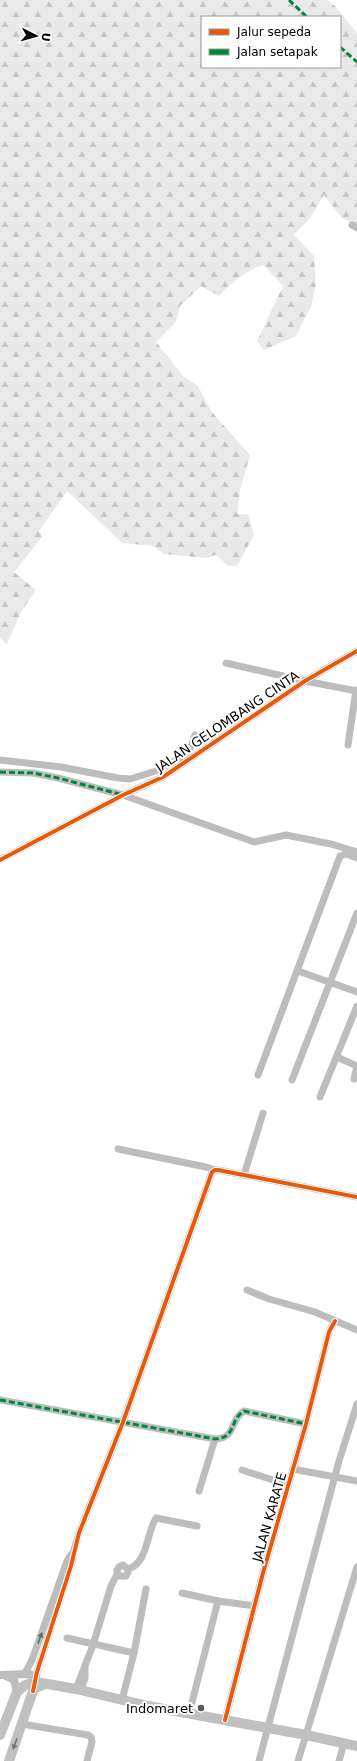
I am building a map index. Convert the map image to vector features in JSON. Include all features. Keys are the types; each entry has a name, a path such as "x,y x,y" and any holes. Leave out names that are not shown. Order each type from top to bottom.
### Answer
{"main road":[{"path":"0,1735 16,1692 25,1685 78,1689 189,1714 306,1735 357,1746"},
{"path":"8,1761 38,1686"}],"street":[{"name":"JALAN GELOMBANG CINTA","path":"0,860 123,795 169,774 305,681 357,651"},
{"path":"226,663 305,681 356,690 348,745"},
{"path":"0,760 61,767 104,776 130,779 156,771 185,755 191,747 195,735"},
{"path":"0,772 33,773 123,795 254,842 286,835 331,844 357,852"},
{"path":"258,1074 340,856 346,854 357,858"},
{"path":"292,1080 331,983 357,912"},
{"path":"298,971 357,992"},
{"path":"320,1097 357,1006"},
{"path":"337,1057 357,1066 354,1079"},
{"path":"244,1175 263,1113"},
{"path":"118,1149 200,1165 216,1170 357,1197"},
{"path":"16,1692 20,1679 25,1674 32,1660 68,1558 72,1553 123,1422 212,1172 216,1170"},
{"path":"247,1290 269,1299 315,1312 357,1330"},
{"name":"JALAN KARATE","path":"226,1720 255,1606 306,1424 329,1332 335,1321"},
{"path":"0,1400 215,1439 224,1439 229,1435 236,1420 244,1411 306,1424"},
{"path":"259,1761 335,1477 357,1404"},
{"path":"199,1491 215,1439"},
{"path":"293,1469 357,1480"},
{"path":"242,1470 288,1485"},
{"path":"78,1689 85,1678 85,1666 111,1586 118,1574 117,1570 121,1566 125,1566 128,1569 134,1567 141,1561 156,1518 197,1526"},
{"path":"38,1686 37,1672 73,1559 72,1553"},
{"path":"298,1761 356,1572"},
{"path":"122,1700 134,1653 146,1589"},
{"path":"182,1593 218,1601 255,1606"},
{"path":"189,1714 218,1601"},
{"path":"67,1638 134,1653"},
{"path":"3,1675 30,1674 38,1686"},
{"path":"3,1675 14,1680 16,1692"},
{"path":"22,1724 88,1735 91,1737 92,1742 87,1761"},
{"path":"339,1761 344,1743"}],"green space":[{"path":"0,0 327,0 335,6 357,33 357,223 356,224 342,218 324,195 310,218 294,235 314,256 316,285 311,306 296,336 264,350 257,341 283,286 264,265 245,273 219,296 201,286 180,306 176,322 156,342 183,376 198,386 211,411 250,455 240,490 237,514 248,514 254,535 237,566 229,566 216,555 206,558 164,554 153,546 122,543 67,491 39,531 42,537 14,572 36,590 21,612 7,644 0,638"}],"marked path":[{"path":"289,0 306,16"},
{"path":"341,48 357,62"},
{"path":"0,772 33,773 123,795"},
{"path":"0,1400 215,1439 222,1438 227,1435 236,1419 244,1411 306,1424"}],"cycle path":[{"path":"0,860 123,795 163,777 305,681 357,651"},
{"path":"33,1691 37,1672 71,1566 79,1533 123,1422 212,1172 218,1170 357,1197"},
{"path":"225,1720 263,1573 306,1424 329,1332 335,1321"}],"place":[{"name":"Indomaret","path":"201,1708"}]}
